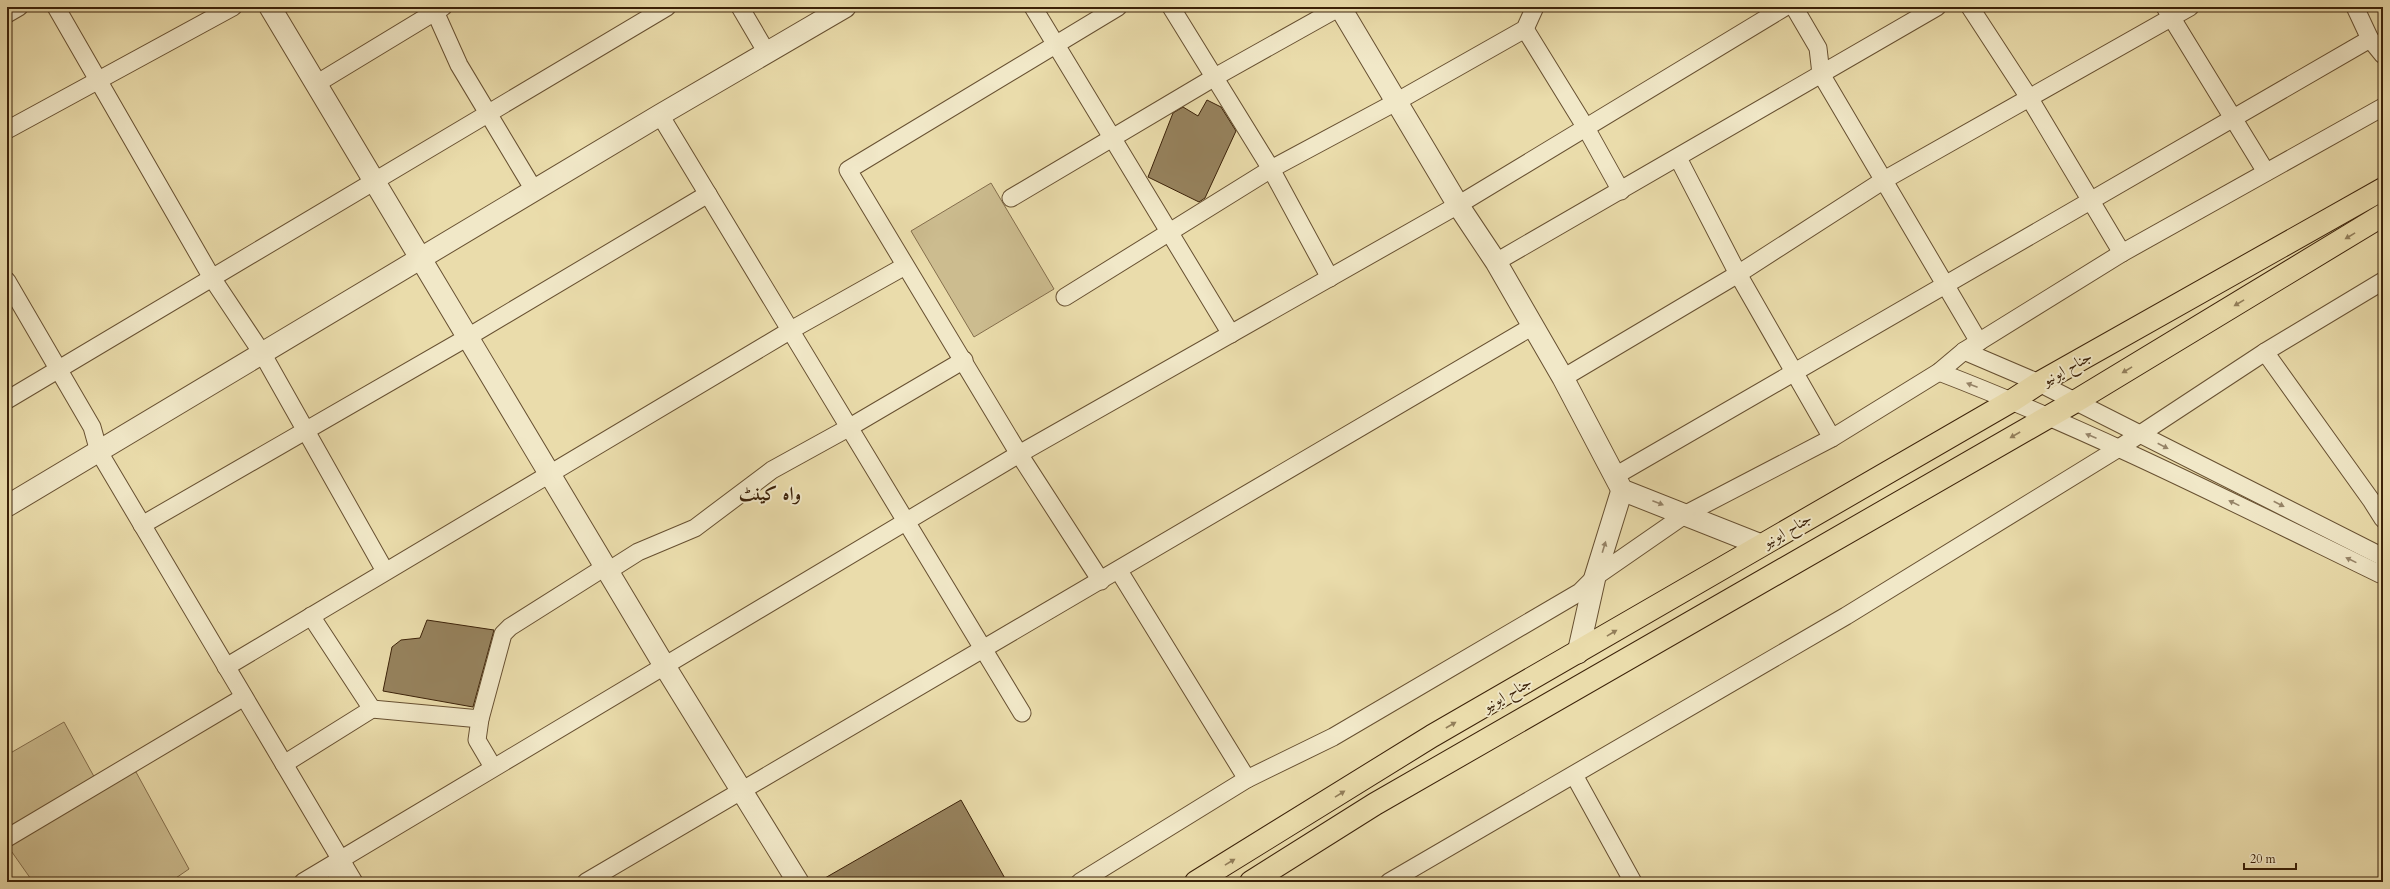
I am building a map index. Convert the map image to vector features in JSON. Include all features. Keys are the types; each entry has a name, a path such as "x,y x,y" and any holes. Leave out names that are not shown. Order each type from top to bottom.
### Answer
{"main road":[{"name":"جناح ایونیو","path":"1196,882 1432,736 1578,653 2013,400 2039,383 2383,189"},
{"name":"جناح ایونیو","path":"1251,882 1375,804 2076,401 2383,215"}],"street":[{"path":"7,14 19,7"},
{"path":"56,7 212,278 262,353 385,571"},
{"path":"7,130 233,7"},
{"path":"270,7 606,569 798,882"},
{"path":"7,400 667,7"},
{"path":"740,7 767,53"},
{"path":"7,506 534,190 845,7"},
{"path":"1033,7 1054,45 1231,334"},
{"path":"1101,581 1019,454 964,360 905,266 848,170 1118,7"},
{"path":"1171,7 1271,169 1330,278"},
{"path":"1011,198 1112,140 1215,77 1340,7 1458,205 1496,262 1563,378 1618,483 1686,514 1762,545"},
{"path":"1065,297 1271,169 1396,102 1525,29 1535,7"},
{"path":"302,882 342,862 493,767 908,522 1019,454 1458,205 1785,7"},
{"path":"1794,7 1818,48 1822,74 1979,342"},
{"path":"1970,7 2030,99 2122,254"},
{"path":"1563,378 1738,274 1884,180 2030,99 2169,13 2190,7"},
{"path":"2355,7 2370,38 2383,55"},
{"path":"316,84 437,8 459,65 487,114 534,190"},
{"path":"1496,262 1678,158 1933,8"},
{"path":"2169,13 2266,172"},
{"path":"1525,29 1586,128 1621,191"},
{"path":"1578,653 1618,483 1795,371 2370,38"},
{"path":"1080,882 1247,779 1334,737 1428,683 1580,592 1595,577 1686,514 1832,438 1939,372 1964,351 2122,254 2383,107"},
{"path":"660,115 908,522 1022,713"},
{"path":"1678,158 1738,274 1795,371 1832,438"},
{"path":"142,525 468,338 708,194"},
{"path":"226,667 791,330 905,266"},
{"path":"1389,882 1846,616 2119,448 2138,433 2265,352 2383,280"},
{"path":"7,281 60,369 92,427 98,452 354,882"},
{"path":"586,882 1119,571 1533,326"},
{"path":"1964,351 2039,383 2076,401 2383,557"},
{"path":"2265,352 2377,500 2383,519"},
{"path":"493,767 477,740 480,719 503,634 510,626 606,569 638,552 695,528 772,470 850,427 964,360"},
{"path":"1939,372 2013,400 2047,417 2119,448 2380,574 2383,567"},
{"path":"1119,571 1247,779"},
{"path":"311,616 372,708"},
{"path":"7,838 244,697"},
{"path":"284,764 372,708 480,719"},
{"path":"1574,775 1633,882"},
{"path":"335,882 342,862"}],"shaded area":[{"path":"991,183 1054,289 974,337 911,231"},
{"path":"64,722 97,782 136,772 189,869 170,882 33,882 7,845 7,755"}],"building":[{"path":"1207,100 1221,107 1236,131 1205,198 1199,202 1148,177 1173,113 1183,107 1198,116"},
{"path":"427,620 494,630 473,707 383,691 392,647 401,640 420,638"},
{"path":"961,800 1007,882 818,882"}],"district":[{"name":"واہ کینٹ","path":"770,493"}]}
